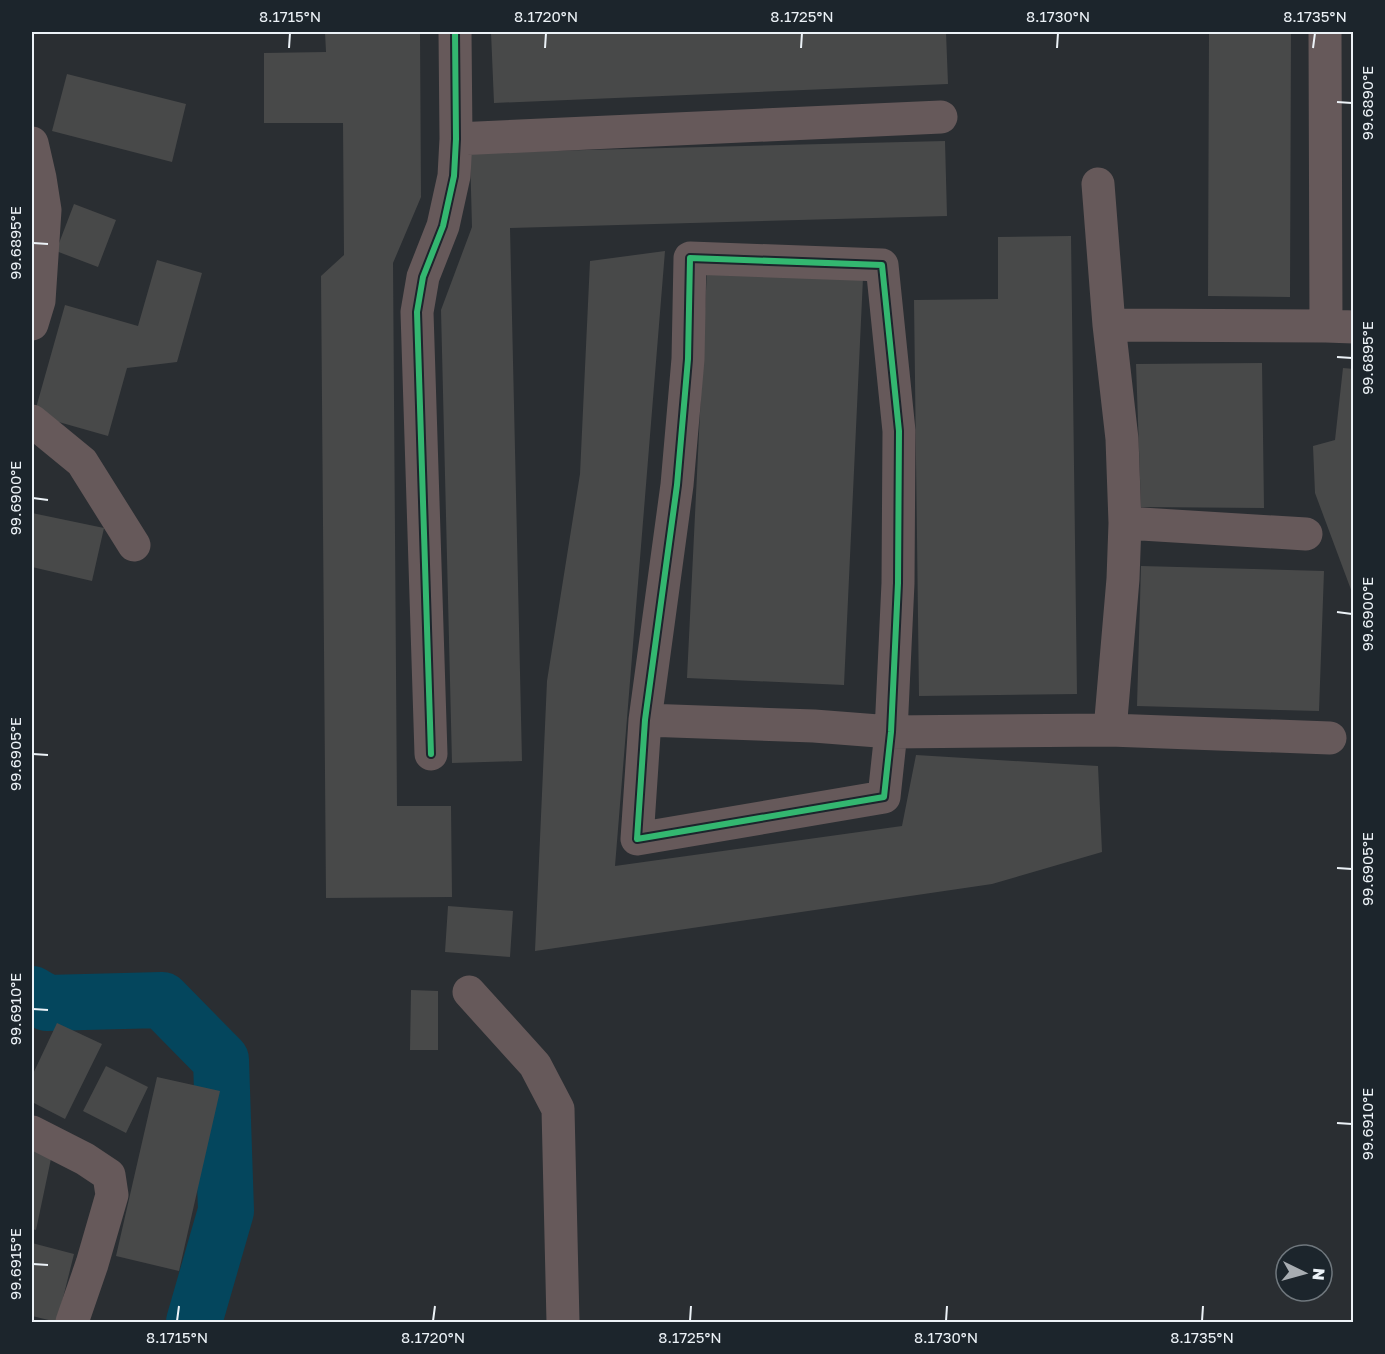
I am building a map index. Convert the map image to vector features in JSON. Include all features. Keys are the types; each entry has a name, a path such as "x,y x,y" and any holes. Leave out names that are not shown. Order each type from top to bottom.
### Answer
{"street":[{"path":"431,754 417,312 423,277 443,226 454,176 455,32"},
{"path":"1109,325 1340,326 1325,32"},
{"path":"456,139 941,117"},
{"path":"32,143 45,210 39,301 32,324"},
{"path":"1098,184 1109,325 1122,439 1125,523 1123,579 1110,730"},
{"path":"690,258 882,265 899,431 898,583 891,732 884,797 637,839 645,720 677,485 688,358 690,258"},
{"path":"32,421 82,462 134,545"},
{"path":"1125,523 1306,534"},
{"path":"645,720 814,726 891,732 1110,730 1330,738"},
{"path":"469,992 535,1065 558,1109 563,1323"},
{"path":"32,1132 85,1159 109,1175 112,1195 72,1323"}],"building":[{"path":"325,32 420,32 421,197 393,263 397,806 451,806 452,897 326,898 321,276 344,255 343,123 264,123 264,53 326,52"},
{"path":"491,32 946,32 948,84 494,103"},
{"path":"1209,32 1291,32 1290,297 1208,296"},
{"path":"67,74 186,104 172,162 52,131"},
{"path":"945,141 947,216 510,228 522,761 452,763 441,310 472,227 470,153"},
{"path":"74,204 116,220 98,267 56,251"},
{"path":"1071,236 1077,694 919,696 914,300 998,299 998,237"},
{"path":"665,251 615,866 902,826 916,755 1098,766 1102,852 992,884 535,951 547,681 580,474 590,261"},
{"path":"157,260 202,273 177,362 127,368 108,436 34,415 65,305 138,326"},
{"path":"707,270 863,278 844,685 687,678"},
{"path":"1262,363 1264,508 1141,507 1136,364"},
{"path":"1343,368 1354,369 1353,595 1315,493 1313,446 1335,440"},
{"path":"32,513 104,528 92,581 32,567"},
{"path":"1141,566 1324,571 1319,711 1137,706"},
{"path":"448,906 513,911 510,957 445,952"},
{"path":"411,990 438,991 438,1050 410,1050"},
{"path":"57,1023 102,1044 65,1119 32,1102 32,1076"},
{"path":"106,1066 148,1087 126,1133 83,1111"},
{"path":"157,1077 220,1091 179,1271 116,1256"},
{"path":"32,1146 52,1154 36,1230 32,1229"},
{"path":"32,1243 74,1254 57,1322 32,1316"}],"waterway":[{"path":"32,994 47,1003 162,1000 221,1060 226,1211 194,1322"}],"cycle path":[{"path":"431,754 417,312 423,277 443,226 454,176 455,32"},
{"path":"690,258 882,265 899,431 898,583 891,732 884,797 637,839 645,720 677,485 688,359 690,258"}]}
